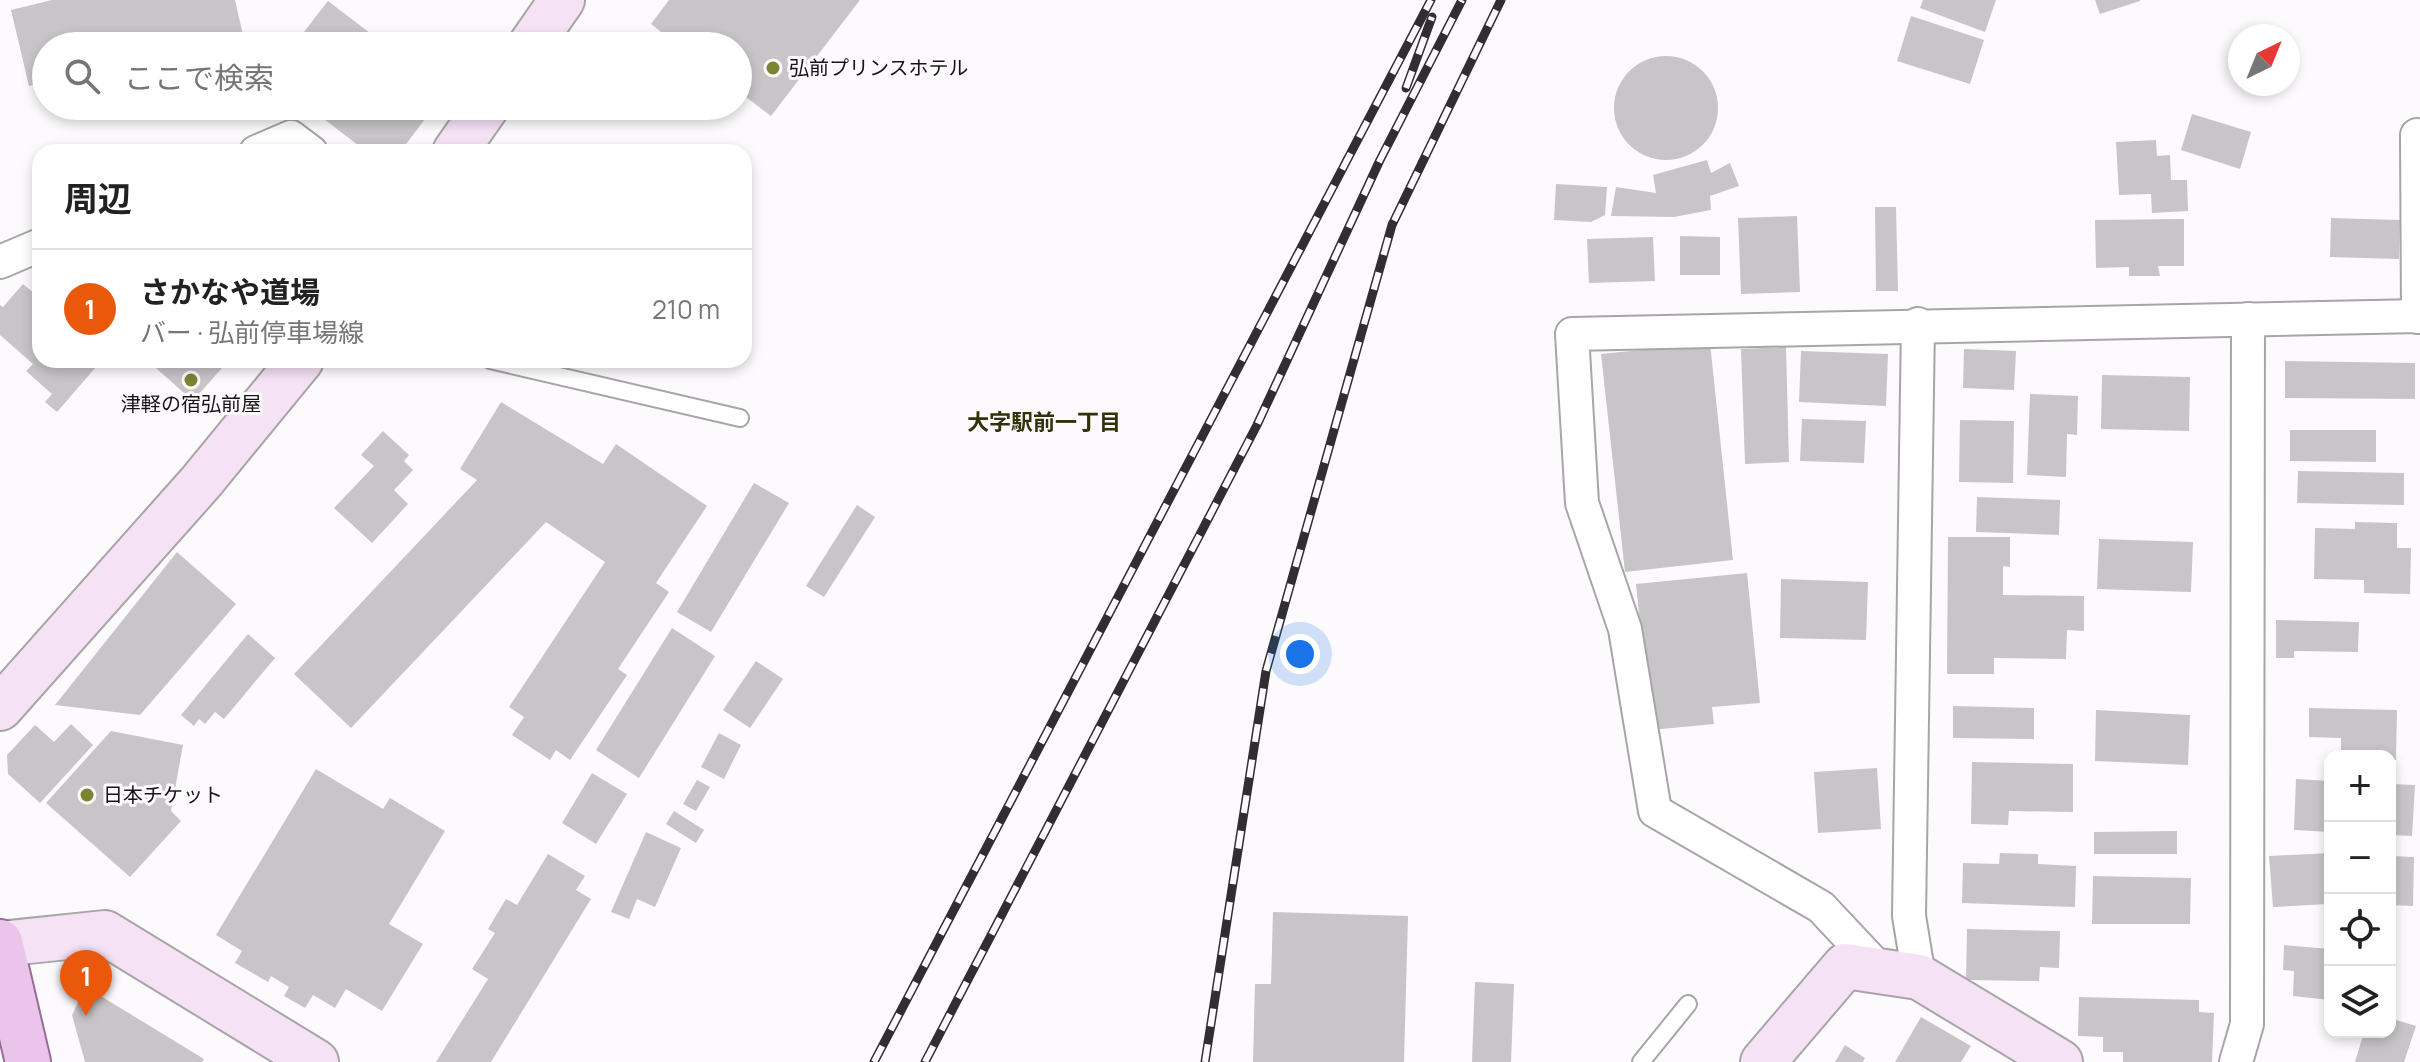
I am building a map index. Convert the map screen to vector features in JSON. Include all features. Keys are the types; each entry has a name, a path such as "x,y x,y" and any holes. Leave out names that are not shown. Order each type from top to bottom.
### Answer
{"main road":[{"path":"0,943 28,1062"}],"street":[{"path":"540,32 562,0"},
{"path":"461,144 477,120"},
{"path":"2060,1062 2010,1049 1900,974 1821,907 1655,811 1625,629 1582,503 1572,334 1918,324 2419,316 2417,135"},
{"path":"275,144 291,137 300,144"},
{"path":"0,262 32,248"},
{"path":"2236,1062 2247,1024 2248,319"},
{"path":"1900,974 1909,916 1918,324"},
{"path":"0,708 201,482 294,368"},
{"path":"0,943 105,933 316,1062"},
{"path":"1763,1062 1845,966 1900,974"}],"lane":[{"path":"524,368 740,418"},
{"path":"1641,1062 1688,1004"}],"building":[{"path":"52,0 235,0 242,32 32,32 32,85 29,86 11,10"},
{"name":"弘前プリンスホテル","path":"669,0 860,0 771,116 752,102 752,32 661,32 651,24"},
{"path":"1923,0 1996,0 1985,32 1920,8"},
{"path":"2095,0 2140,0 2140,1 2100,14"},
{"path":"328,1 369,32 304,32"},
{"path":"1911,16 1984,40 1970,84 1897,61"},
{"path":"1666,56 1686,60 1703,71 1714,88 1718,108 1714,128 1703,145 1686,156 1666,160 1646,156 1629,145 1618,128 1614,108 1618,88 1629,71 1646,60"},
{"path":"2192,114 2251,132 2240,169 2181,150"},
{"path":"325,120 424,120 406,144 357,144"},
{"path":"2156,140 2157,156 2170,155 2171,180 2187,180 2188,211 2152,213 2151,194 2119,195 2116,142"},
{"path":"1707,160 1711,173 1730,163 1739,186 1710,196 1711,210 1674,217 1611,216 1616,187 1656,193 1653,175"},
{"path":"1556,184 1607,187 1605,215 1591,222 1554,220"},
{"path":"1875,207 1896,207 1898,291 1876,291"},
{"path":"1797,216 1800,292 1741,294 1738,218"},
{"path":"2331,218 2400,220 2399,259 2330,257"},
{"path":"2184,219 2184,266 2158,266 2160,276 2129,276 2129,267 2096,268 2095,220"},
{"path":"1680,236 1720,237 1720,275 1680,275"},
{"path":"1653,237 1655,281 1589,283 1587,239"},
{"path":"23,284 32,291 32,363 0,335 0,305 3,307"},
{"path":"1710,343 1733,560 1625,572 1601,354"},
{"path":"1786,347 1789,462 1745,464 1741,349"},
{"path":"1964,349 2016,351 2014,390 1963,388"},
{"path":"1801,351 1888,354 1886,406 1799,402"},
{"path":"2285,361 2415,363 2415,399 2285,398"},
{"path":"32,365 32,368 95,368 57,412 45,402 52,394 26,371"},
{"name":"津軽の宿弘前屋","path":"156,368 222,368 193,401"},
{"path":"2102,375 2190,377 2189,431 2101,429"},
{"path":"2030,394 2078,396 2077,435 2067,434 2066,477 2027,475"},
{"path":"501,402 603,464 616,444 707,506 656,583 669,592 618,669 627,675 570,760 556,750 550,760 512,735 524,717 509,707 605,562 546,522 351,728 294,674 477,480 460,469"},
{"path":"1802,419 1866,421 1864,463 1800,461"},
{"path":"1960,420 2014,421 2013,483 1959,482"},
{"path":"2290,430 2376,430 2376,462 2290,461"},
{"path":"383,431 409,455 404,461 413,470 394,490 408,504 372,543 334,508 374,466 361,455"},
{"path":"2298,471 2404,473 2404,505 2297,503"},
{"path":"754,483 789,503 711,632 677,612"},
{"path":"1977,497 2060,500 2059,535 1976,532"},
{"path":"857,505 875,517 824,597 806,586"},
{"path":"2355,522 2397,523 2397,548 2411,548 2410,594 2364,593 2364,580 2314,579 2315,528 2355,529"},
{"path":"1948,537 2010,537 2010,567 2003,566 2003,595 2084,596 2084,631 2067,630 2066,659 1994,658 1994,674 1947,674"},
{"path":"2099,539 2193,542 2191,592 2097,589"},
{"path":"177,552 236,604 140,715 55,705"},
{"path":"1747,573 1760,703 1712,707 1714,724 1651,730 1636,584"},
{"path":"1781,579 1868,582 1866,640 1780,638"},
{"path":"2276,620 2359,622 2358,652 2294,651 2294,658 2276,658"},
{"path":"672,628 715,656 639,778 596,750"},
{"path":"248,634 275,658 224,719 215,712 205,724 199,719 194,726 181,715"},
{"path":"756,661 783,679 750,728 723,710"},
{"path":"1953,706 2034,708 2034,739 1953,738"},
{"path":"2309,708 2397,710 2396,760 2396,750 2341,750 2341,738 2309,737"},
{"path":"2096,710 2190,715 2188,765 2095,761"},
{"path":"71,724 93,745 40,803 8,774 7,755 35,725 54,742"},
{"path":"111,731 183,745 171,811 181,821 130,877 46,803"},
{"path":"719,733 741,745 724,779 701,767"},
{"path":"1972,762 2073,764 2073,812 2009,811 2008,825 1971,824"},
{"path":"1877,768 1881,829 1818,833 1814,772"},
{"path":"316,769 383,809 390,798 445,831 389,924 423,944 382,1011 346,989 335,1008 313,995 305,1008 284,996 289,987 271,976 268,982 235,963 242,951 216,935"},
{"path":"592,773 627,794 596,844 562,823"},
{"path":"2296,779 2324,781 2324,832 2294,830"},
{"path":"697,780 710,787 696,811 683,804"},
{"path":"2396,784 2415,785 2412,836 2396,835"},
{"path":"674,811 704,830 696,843 666,824"},
{"path":"2177,831 2177,854 2094,854 2094,832"},
{"path":"646,832 681,848 655,907 637,899 629,919 611,912"},
{"path":"2000,853 2038,854 2038,864 2076,866 2075,907 1962,903 1963,863 1999,864"},
{"path":"2324,853 2324,904 2273,907 2269,856"},
{"path":"548,854 585,876 576,890 591,899 491,1062 436,1062 488,979 472,969 495,933 488,929 506,899 517,905"},
{"path":"2396,856 2414,857 2413,906 2396,905"},
{"path":"2093,876 2191,878 2190,924 2092,924"},
{"path":"1273,912 1408,916 1404,1062 1253,1062 1255,984 1271,984"},
{"path":"1967,929 2060,931 2059,968 2040,967 2039,981 1966,980"},
{"path":"2284,945 2324,948 2324,999 2293,996 2294,971 2283,970"},
{"path":"1475,982 1514,984 1511,1062 1472,1062"},
{"path":"86,987 204,1059 202,1062 85,1062 72,1015"},
{"path":"2079,997 2199,1000 2199,1012 2214,1013 2212,1062 2123,1062 2123,1052 2103,1052 2103,1037 2078,1036"},
{"path":"1921,1017 1971,1046 1961,1062 1895,1062"},
{"path":"2396,1020 2416,1026 2404,1062 2355,1062 2362,1038 2396,1038"},
{"path":"1845,1045 1865,1058 1863,1062 1835,1062"}],"railway":[{"path":"874,1062 1431,0"},
{"path":"925,1062 1257,425 1380,160 1462,0"},
{"path":"1205,1062 1266,671 1392,225 1501,0"},
{"path":"1406,88 1432,17"}],"place":[{"name":"弘前プリンスホテル","path":"773,68"},
{"name":"津軽の宿弘前屋","path":"191,380"},
{"name":"日本チケット","path":"87,795"},
{"name":"さかなや道場","path":"86,1016"}],"district":[{"name":"大字駅前一丁目","path":"1044,422"}]}
